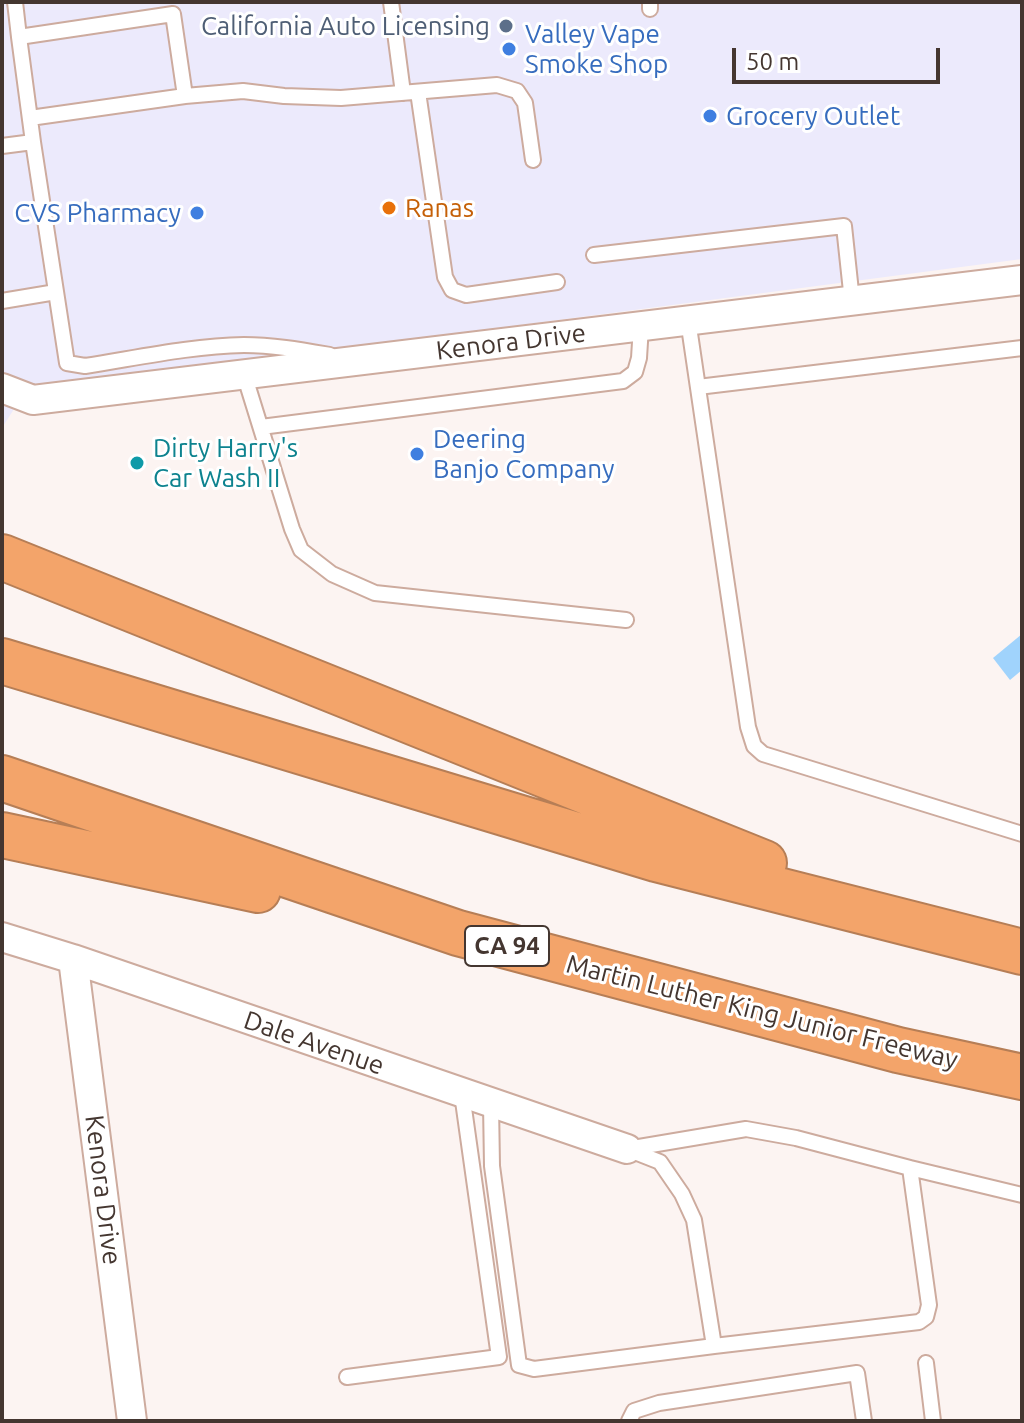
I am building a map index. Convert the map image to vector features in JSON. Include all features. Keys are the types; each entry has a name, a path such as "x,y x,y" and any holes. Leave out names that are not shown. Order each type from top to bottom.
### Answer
{"highway":[{"path":"2,557 922,928"},
{"path":"2,661 656,859 1022,952"},
{"name":"Martin Luther King Junior Freeway","path":"2,778 458,933 898,1050 1022,1077"},
{"path":"2,835 458,933"}],"street":[{"name":"Kenora Drive","path":"6,395 33,400 1022,280"},
{"name":"Dale Avenue","path":"2,937 627,1149"},
{"name":"Kenora Drive","path":"73,959 132,1421"}],"lane":[{"path":"15,2 67,363 85,366 245,345 283,347 358,360"},
{"path":"391,2 445,277 452,290 466,295 557,282"},
{"path":"19,37 172,8 185,96"},
{"path":"30,118 243,91 341,98 497,85 517,91 525,103 533,160"},
{"path":"2,146 33,142"},
{"path":"594,255 844,226 852,301"},
{"path":"2,301 56,292"},
{"path":"688,320 748,727 754,746 763,754 1022,834"},
{"path":"261,427 623,381 635,372 641,326"},
{"path":"698,387 1022,348"},
{"path":"244,374 301,550 332,574 375,593 626,620"},
{"path":"347,1377 499,1357 462,1094"},
{"path":"491,1104 492,1166 519,1365 534,1369 919,1322 926,1317 929,1305 910,1168"},
{"path":"627,1149 746,1129 796,1138 1022,1195"},
{"path":"627,1149 660,1162 682,1194 694,1220 714,1346"},
{"path":"926,1363 933,1421"},
{"path":"629,1421 634,1411 659,1403 857,1373 864,1421"}],"shaded area":[{"path":"2,2 1022,2 1022,259 26,390 2,428"}],"water":[{"path":"1022,634 1022,670 1010,680 993,658"}],"place":[{"name":"California Auto Licensing","path":"506,26"},
{"name":"Valley Vape Smoke Shop","path":"509,49"},
{"name":"Grocery Outlet","path":"710,116"},
{"name":"Ranas","path":"389,208"},
{"name":"CVS Pharmacy","path":"197,213"},
{"name":"Deering Banjo Company","path":"417,454"},
{"name":"Dirty Harry's Car Wash II","path":"137,463"}]}
